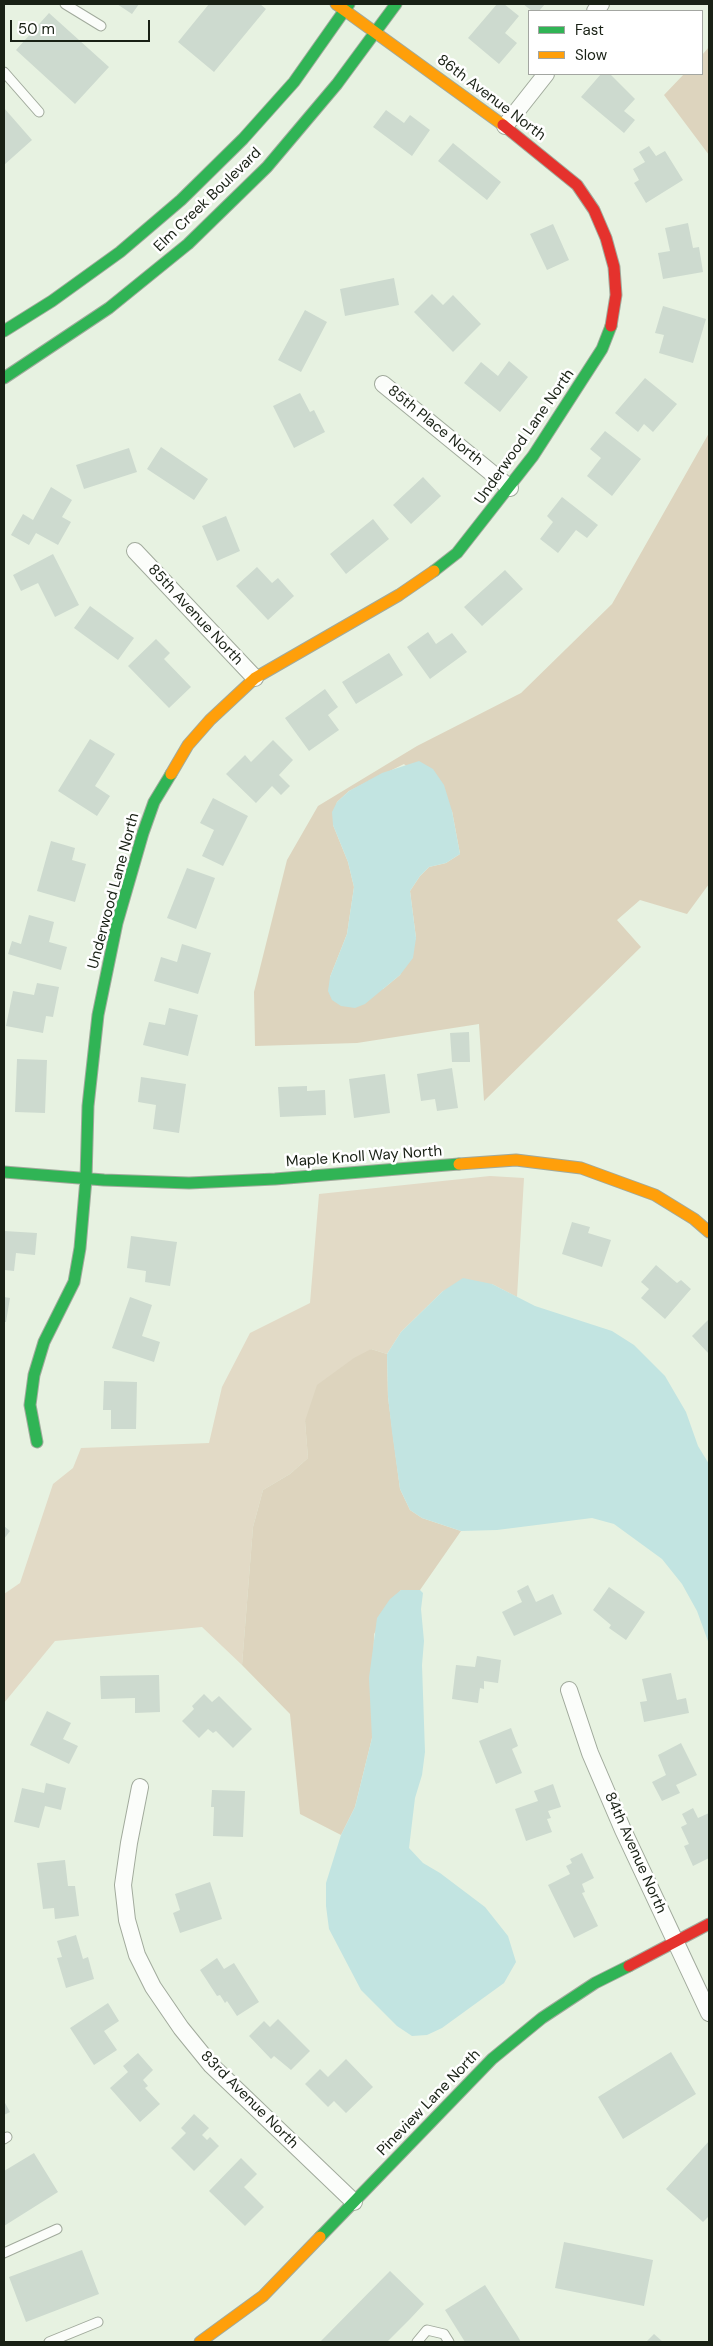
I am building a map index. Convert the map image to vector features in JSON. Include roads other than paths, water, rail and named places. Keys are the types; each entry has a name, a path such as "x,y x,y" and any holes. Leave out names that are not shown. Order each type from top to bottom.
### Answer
{"street":[{"name":"Elm Creek Boulevard","path":"4,378 109,308 188,244 267,167 337,84 396,4"},
{"name":"Elm Creek Boulevard","path":"4,331 52,301 120,252 181,200 243,139 294,82 343,6"},
{"name":"86th Avenue North","path":"343,6 505,126 577,185 594,210 606,238"},
{"path":"505,126 545,75"},
{"name":"Underwood Lane North","path":"37,1442 30,1406 34,1375 44,1342 74,1282 80,1248 86,1179 88,1106 98,1014 117,923 142,834 154,802 188,745 210,720 254,678 428,576 457,553 510,488 587,374 602,349 612,324 616,295 614,267 606,238"},
{"name":"85th Place North","path":"384,384 510,488"},
{"name":"85th Avenue North","path":"136,551 254,678"},
{"name":"Maple Knoll Way North","path":"4,1172 86,1179 189,1183 275,1179 516,1160 581,1168 613,1178 655,1195 694,1219 709,1232"},
{"name":"84th Avenue North","path":"569,1690 590,1753 612,1804 709,2013"},
{"name":"83rd Avenue North","path":"140,1787 128,1843 124,1885 127,1920 137,1956 149,1979 181,2028 211,2065 354,2202"},
{"name":"Pineview Lane North","path":"200,2342 263,2296 492,2059 542,2018 595,1983 709,1924"}],"lane":[{"path":"66,4 101,26"},
{"path":"4,72 39,112"},
{"path":"4,2253 57,2229"},
{"path":"49,2342 98,2322"},
{"path":"417,2342 427,2330 444,2334 449,2342"}],"water":[{"path":"419,761 433,769 444,785 452,811 460,854 446,863 429,867 410,891 416,938 413,958 400,975 365,1004 355,1008 341,1006 332,1000 328,991 330,977 347,934 354,887 348,862 333,825 332,812 337,802 349,791 382,773"},
{"path":"463,1278 492,1284 535,1306 612,1331 634,1345 665,1376 686,1412 698,1446 709,1464 709,1644 697,1611 682,1584 662,1559 614,1524 592,1518 497,1530 461,1531 422,1518 410,1510 400,1489 388,1397 387,1354 401,1332 443,1291"},
{"path":"401,1590 420,1590 423,1593 421,1609 424,1641 422,1665 425,1752 422,1775 415,1798 409,1848 423,1863 440,1873 485,1907 508,1936 516,1962 504,1983 442,2028 427,2035 412,2036 397,2026 361,1990 329,1929 326,1906 326,1883 341,1835 355,1807 372,1738 369,1678 377,1618 390,1599"}]}
